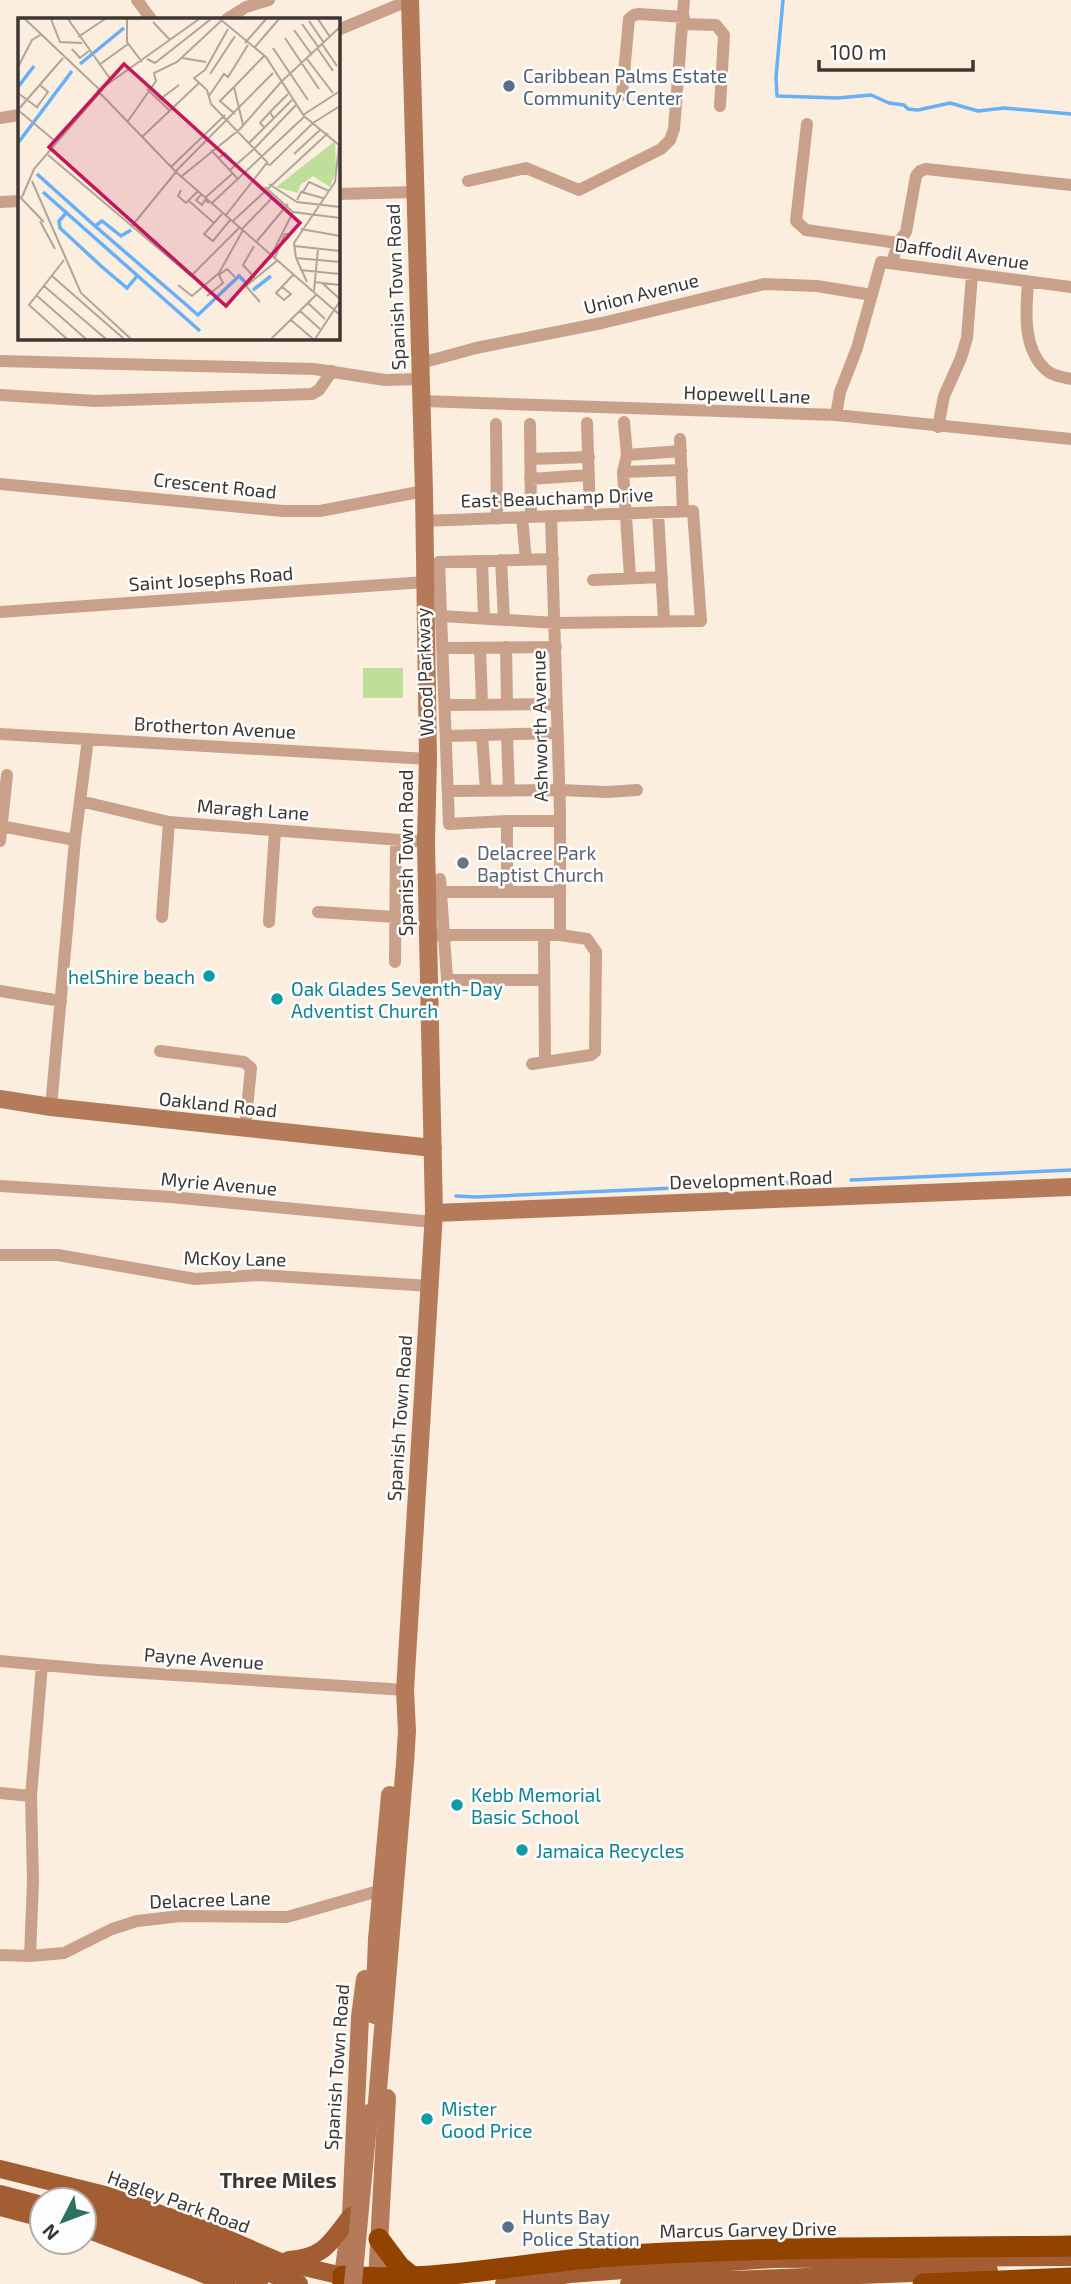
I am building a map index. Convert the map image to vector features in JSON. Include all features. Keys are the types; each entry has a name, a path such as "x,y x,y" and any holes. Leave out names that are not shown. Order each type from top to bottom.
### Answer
{"highway":[{"path":"379,2239 400,2267 416,2280"},
{"name":"Marcus Garvey Drive","path":"346,2281 373,2283 416,2280 612,2256 744,2251 1071,2246"},
{"path":"923,2284 1071,2278"}],"main road":[{"name":"Spanish Town Road","path":"346,2281 373,2113 389,1965 406,1752 405,1698 433,1218 436,935 426,842 428,759 424,491 410,0"},
{"name":"Oakland Road","path":"0,1099 51,1107 433,1148"},
{"name":"Development Road","path":"433,1218 1071,1187"},
{"name":"Spanish Town Road","path":"373,2283 377,1939 397,1734 405,1698"},
{"name":"Spanish Town Road","path":"346,2281 360,2017 367,1964 377,1939"},
{"name":"Spanish Town Road","path":"373,2283 379,2239 390,2060 389,1965"},
{"name":"Hagley Park Road","path":"0,2169 104,2194 207,2230 278,2261 346,2281"},
{"name":"Hagley Park Road","path":"0,2181 28,2188"},
{"path":"0,2194 28,2201"},
{"path":"0,2207 28,2214"},
{"name":"Hagley Park Road","path":"98,2210 193,2262 226,2284"},
{"path":"193,2262 216,2254 233,2252 278,2261 319,2254 328,2247 351,2216"},
{"name":"Hagley Park Road","path":"98,2222 193,2262 258,2269 299,2284"},
{"name":"Hagley Park Road","path":"98,2232 259,2284"},
{"name":"Marcus Garvey Drive","path":"504,2284 570,2274 772,2259 1071,2257"},
{"path":"629,2284 999,2269 1071,2269"}],"street":[{"path":"137,0 149,18"},
{"path":"229,18 246,7 269,0"},
{"path":"340,29 410,0"},
{"path":"468,181 526,168 579,190 661,149 670,141 674,129 684,0"},
{"path":"622,95 629,19 639,14 716,25 724,35 720,107"},
{"path":"0,118 18,115"},
{"path":"807,124 796,221 798,225 806,230 898,243"},
{"path":"892,263 898,243 906,232 916,176 920,171 926,169 1071,185"},
{"path":"340,194 415,192"},
{"path":"0,202 18,201"},
{"name":"Daffodil Avenue","path":"836,415 840,392 857,348 881,262 1071,287"},
{"path":"938,427 949,382 967,338 972,275"},
{"path":"1028,282 1027,328 1031,346 1045,370 1071,380"},
{"name":"Union Avenue","path":"0,361 314,369 385,380 421,371 476,348 602,323 764,284 817,286 872,295"},
{"path":"0,395 96,401 312,394 319,390 332,371"},
{"name":"Hopewell Lane","path":"422,401 836,415 1071,439"},
{"path":"624,422 627,455 623,472 630,576"},
{"path":"587,423 590,515"},
{"path":"496,424 497,519"},
{"path":"526,560 530,424"},
{"path":"441,616 556,622 701,621 681,445 627,455"},
{"path":"530,459 589,457"},
{"path":"623,472 682,470"},
{"path":"530,479 589,475"},
{"name":"Crescent Road","path":"0,484 283,512 320,511 424,491"},
{"name":"East Beauchamp Drive","path":"423,521 688,511"},
{"path":"658,512 664,621"},
{"name":"Ashworth Avenue","path":"551,517 560,790 560,935"},
{"path":"484,618 482,561 553,559"},
{"path":"501,560 504,620"},
{"name":"Wood Parkway","path":"482,561 439,562 449,824 507,821"},
{"path":"593,580 630,576 662,577"},
{"name":"Saint Josephs Road","path":"0,611 425,582"},
{"path":"506,647 507,704"},
{"path":"443,648 556,647"},
{"path":"480,648 482,704"},
{"path":"445,705 556,704"},
{"path":"446,736 558,733"},
{"name":"Brotherton Avenue","path":"0,734 428,759"},
{"path":"482,735 486,791"},
{"path":"507,735 509,791"},
{"path":"51,1107 75,840 88,739"},
{"path":"0,841 7,775"},
{"path":"448,791 637,790"},
{"name":"Maragh Lane","path":"80,800 169,822 426,842"},
{"path":"507,892 507,821 560,821"},
{"path":"162,917 169,822"},
{"path":"1,826 75,840"},
{"path":"269,922 275,830"},
{"path":"395,962 396,840"},
{"path":"544,980 447,986 436,935 441,886 507,892 560,892"},
{"path":"318,912 396,917"},
{"path":"436,935 560,935 587,939 596,952 596,1047 591,1055 539,1063 544,937"},
{"path":"0,991 61,1002"},
{"path":"160,1051 244,1062 251,1068 245,1128"},
{"name":"Myrie Avenue","path":"0,1186 433,1218"},
{"name":"McKoy Lane","path":"0,1255 58,1255 195,1279 259,1275 430,1286"},
{"name":"Payne Avenue","path":"0,1661 405,1698"},
{"path":"30,1956 33,1881 31,1796 42,1665"},
{"path":"0,1793 31,1796"},
{"name":"Delacree Lane","path":"0,1955 30,1956 64,1952 112,1929 137,1921 181,1916 287,1916 382,1890"}],"green space":[{"path":"363,668 403,668 403,698 363,698"}],"waterway":[{"path":"783,0 776,77 777,96 838,98 871,95 889,103 918,110 950,103 978,111 1004,108 1071,114"},
{"path":"851,1180 1071,1170"},
{"path":"456,1196 832,1181"}],"place":[{"name":"Caribbean Palms Estate Community Center","path":"509,86"},
{"name":"Delacree Park Baptist Church","path":"463,863"},
{"name":"helShire beach","path":"209,976"},
{"name":"Oak Glades Seventh-Day Adventist Church","path":"277,999"},
{"name":"Kebb Memorial Basic School","path":"457,1805"},
{"name":"Jamaica Recycles","path":"522,1850"},
{"name":"Mister Good Price","path":"427,2119"},
{"name":"Hunts Bay Police Station","path":"508,2227"}],"district":[{"name":"Three Miles","path":"278,2179"}]}
